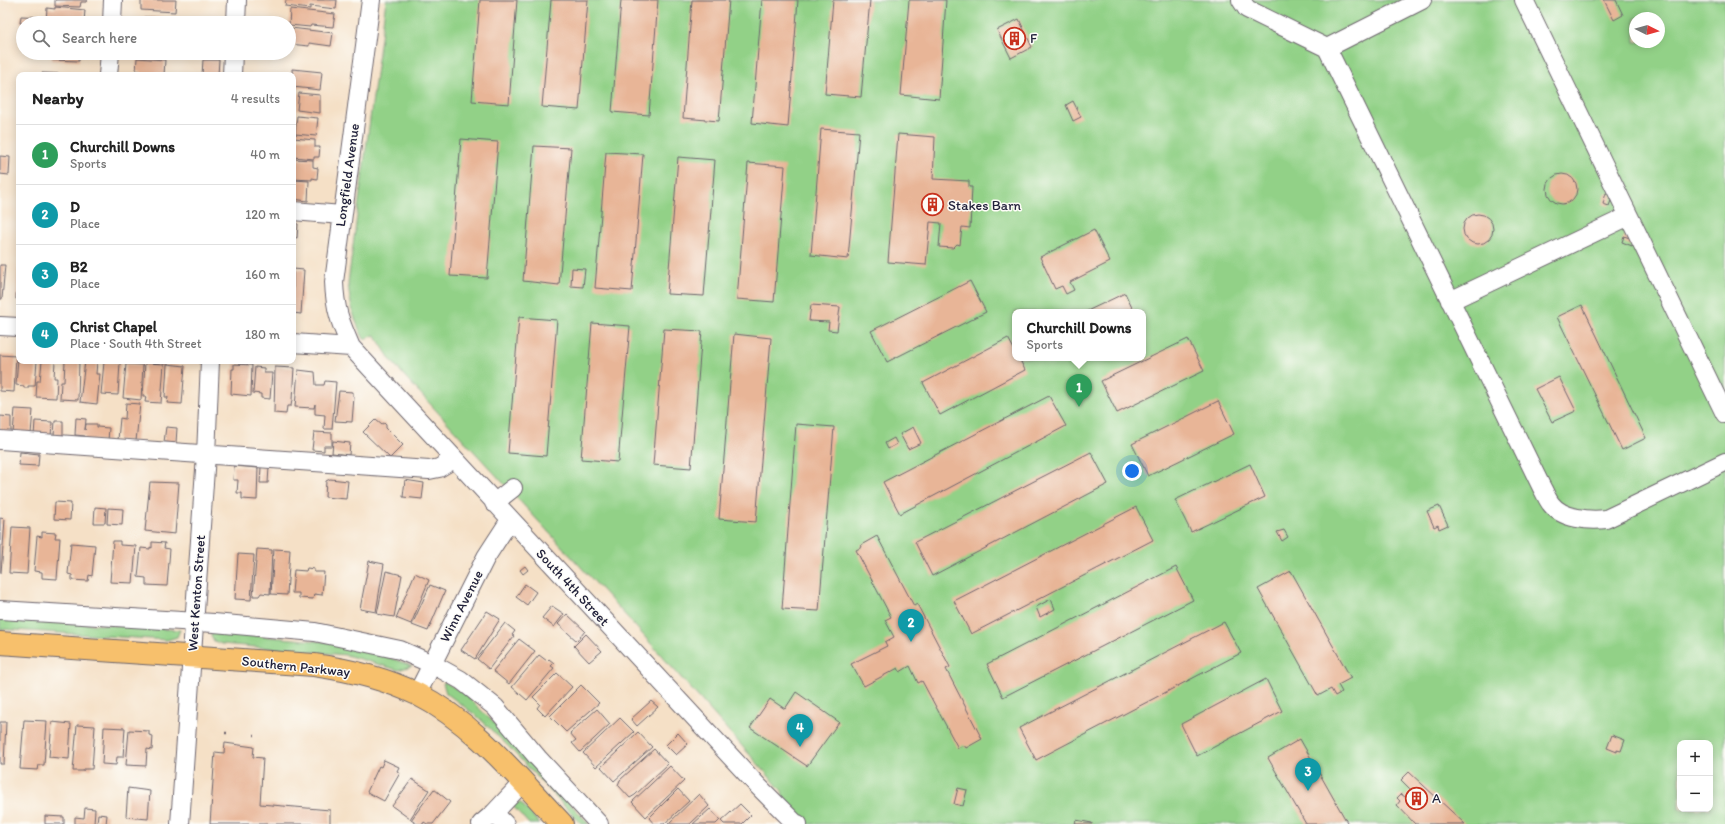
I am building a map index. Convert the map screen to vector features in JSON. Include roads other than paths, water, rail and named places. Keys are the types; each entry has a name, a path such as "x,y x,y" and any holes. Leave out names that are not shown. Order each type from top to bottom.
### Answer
{"main road":[{"name":"Southern Parkway","path":"0,643 314,665 347,670 383,680 417,694 459,722 482,741 562,824"}],"street":[{"path":"112,16 113,0"},
{"path":"237,16 238,0"},
{"name":"Longfield Avenue","path":"351,347 338,317 334,297 335,266 371,0"},
{"path":"1241,0 1247,9 1327,48 1552,506 1569,516 1590,521 1606,519 1725,462"},
{"path":"1327,48 1422,0"},
{"path":"1524,0 1725,414"},
{"path":"108,72 109,60"},
{"path":"232,72 233,60"},
{"path":"296,211 342,215"},
{"path":"1450,301 1629,216"},
{"path":"0,326 16,327"},
{"path":"296,343 351,347"},
{"name":"South 4th Street","path":"351,347 758,786 796,824"},
{"name":"West Kenton Street","path":"180,824 206,455 210,364"},
{"path":"0,440 429,470 439,468 454,459"},
{"path":"494,503 513,488"},
{"name":"Winn Avenue","path":"417,694 486,557 510,520"},
{"path":"0,610 194,622 315,632 400,650 432,664 461,680 495,707 538,758 599,824"},
{"path":"493,820 523,782"}],"place":[{"name":"F","path":"1015,38"},
{"name":"Stakes Barn","path":"932,205"},
{"name":"Churchill Downs","path":"1079,407"},
{"name":"D","path":"911,642"},
{"name":"Christ Chapel","path":"800,747"},
{"name":"B2","path":"1308,791"},
{"name":"A","path":"1417,798"}]}
